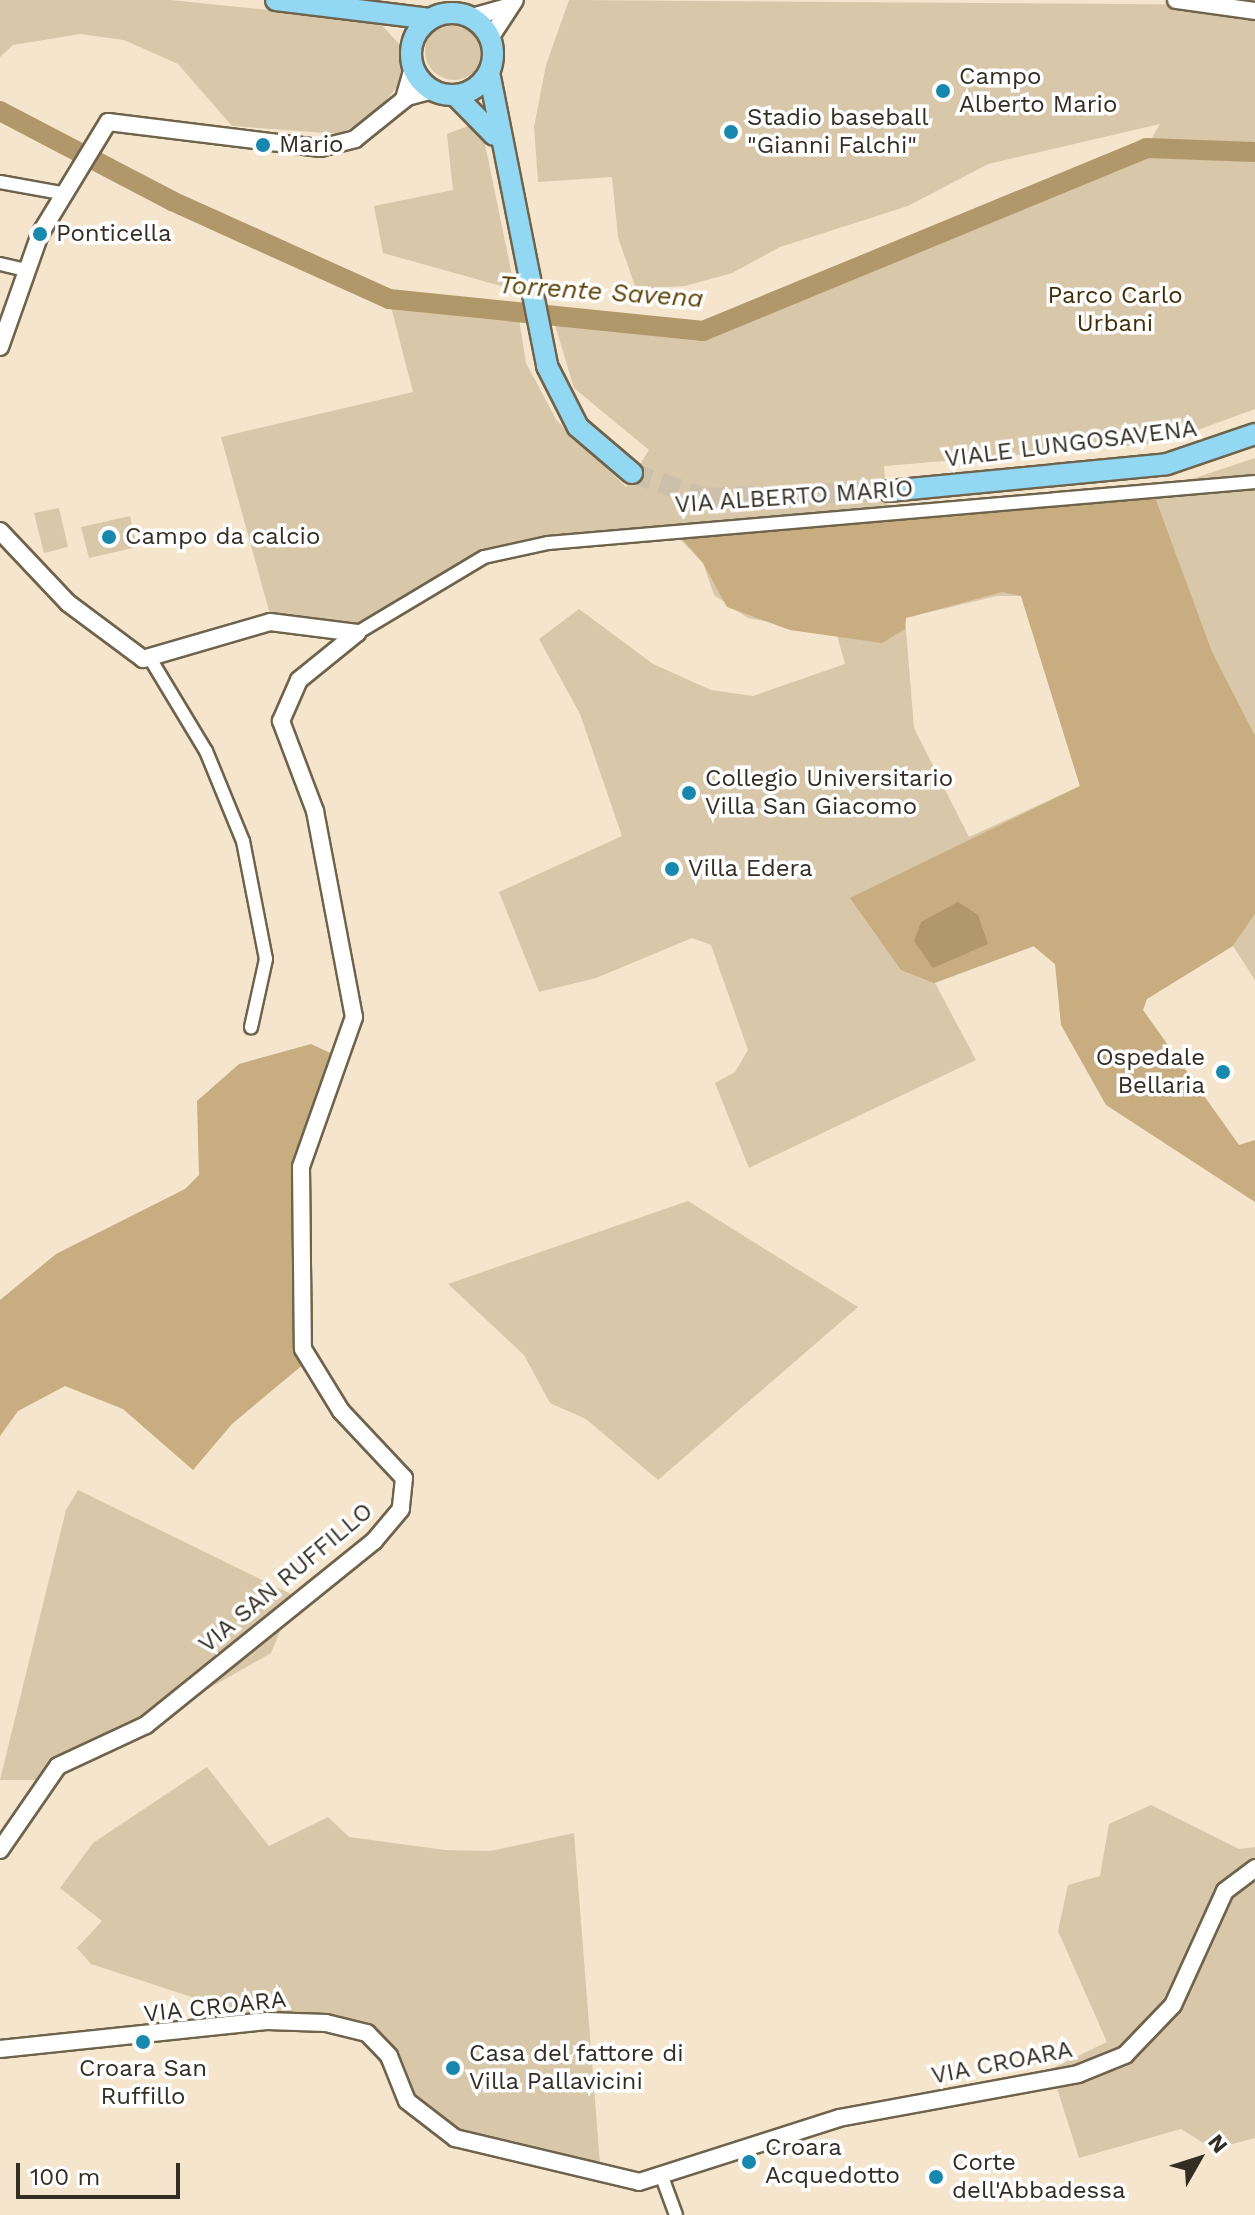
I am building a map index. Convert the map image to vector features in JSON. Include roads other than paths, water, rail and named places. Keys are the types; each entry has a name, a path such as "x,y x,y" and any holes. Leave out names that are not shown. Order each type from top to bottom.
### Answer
{"main road":[{"path":"276,0 430,19 450,12 472,17 490,38 489,72 500,150 516,235 556,390 601,453 632,473"},
{"path":"379,13 412,44"},
{"path":"430,19 412,44 413,67 433,90 455,95 484,120 500,150"},
{"path":"455,95 489,72"},
{"name":"VIALE LUNGOSAVENA","path":"889,491 1167,464 1255,434"}],"street":[{"path":"1176,0 1255,11"},
{"path":"472,17 512,3"},
{"path":"490,38 512,3"},
{"path":"403,101 413,67"},
{"path":"1,343 26,270 61,193 102,127 113,121 165,134 320,148 355,139 403,101 433,90"},
{"path":"0,182 61,193"},
{"path":"0,264 26,270"},
{"name":"VIA ALBERTO MARIO","path":"357,633 484,557 548,543 1255,482"},
{"path":"0,531 117,646 151,660 206,751 243,841 266,959 251,1027"},
{"path":"151,660 270,622 357,633"},
{"name":"VIA SAN RUFFILLO","path":"0,1850 58,1766 146,1725 374,1541 401,1509 404,1478 341,1411 303,1349 301,1167 354,1017 315,811 281,721 299,680 357,633"},
{"name":"VIA CROARA","path":"0,2049 267,2021 326,2023 367,2033 389,2056 407,2101 455,2138 600,2176 662,2177 839,2118 1078,2074 1125,2055 1173,2005 1225,1891 1255,1868"},
{"path":"662,2177 676,2215"}],"waterway":[{"name":"Torrente Savena","path":"0,111 172,201 389,299 703,331 1146,148 1255,152"}],"tunnel":[{"path":"632,473 705,498 889,491"}],"place":[{"name":"Campo Alberto Mario","path":"943,91"},
{"name":"Stadio baseball \"Gianni Falchi\"","path":"731,132"},
{"name":"Mario","path":"263,145"},
{"name":"Ponticella","path":"40,234"},
{"name":"Campo da calcio","path":"109,537"},
{"name":"Collegio Universitario Villa San Giacomo","path":"689,793"},
{"name":"Villa Edera","path":"672,869"},
{"name":"Ospedale Bellaria","path":"1223,1072"},
{"name":"Croara San Ruffillo","path":"143,2042"},
{"name":"Casa del fattore di Villa Pallavicini","path":"453,2068"},
{"name":"Croara Acquedotto","path":"749,2162"},
{"name":"Corte dell'Abbadessa","path":"936,2177"}],"park label":[{"name":"Parco Carlo Urbani","path":"1115,310"}]}
